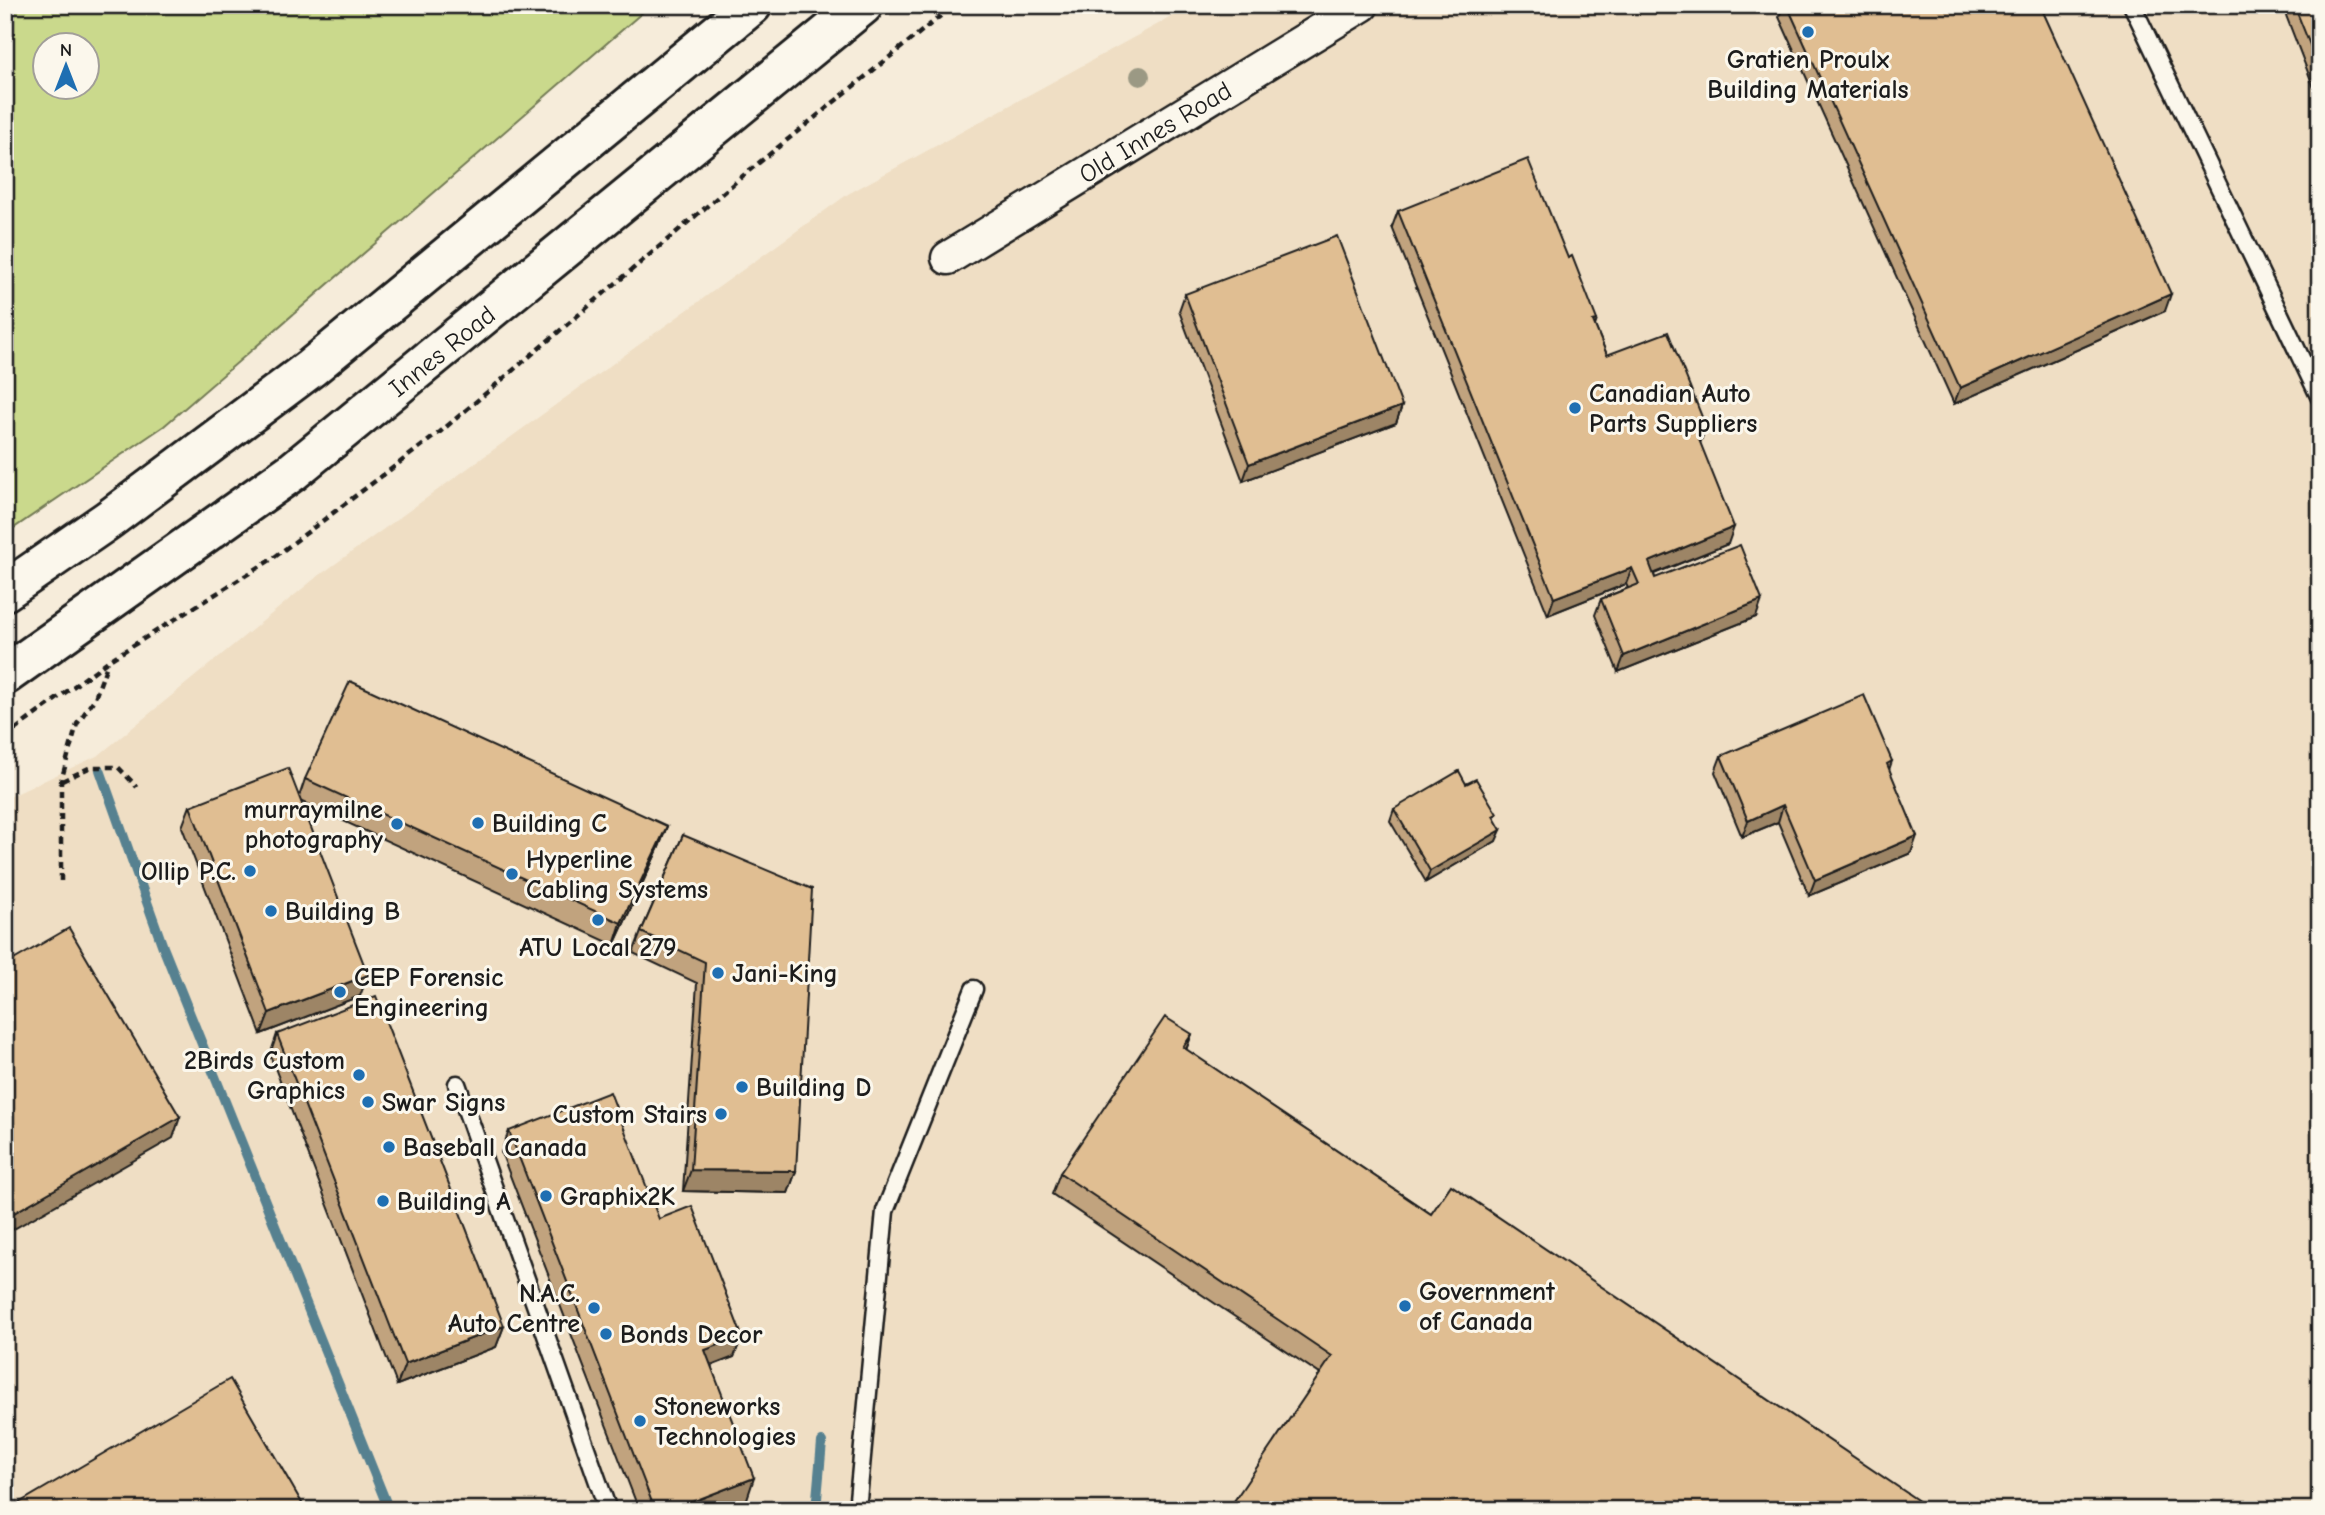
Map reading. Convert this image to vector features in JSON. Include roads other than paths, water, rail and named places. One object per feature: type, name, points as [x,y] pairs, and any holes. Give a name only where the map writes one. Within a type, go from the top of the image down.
[{"type":"main road","points":[[5,591],[108,520],[311,368],[752,5]]},
{"type":"main road","name":"Innes Road","points":[[5,675],[292,472],[863,5]]},
{"type":"street","name":"Old Innes Road","points":[[948,258],[1362,5]]},
{"type":"lane","points":[[2132,5],[2320,398]]},
{"type":"lane","points":[[857,1510],[885,1211],[974,989]]},
{"type":"lane","points":[[457,1084],[608,1510]]},
{"type":"waterway","points":[[100,770],[163,947],[389,1510]]},
{"type":"waterway","points":[[816,1510],[822,1442]]},
{"type":"place","name":"Gratien Proulx Building Materials","points":[[1808,32]]},
{"type":"place","name":"Canadian Auto Parts Suppliers","points":[[1575,408]]},
{"type":"place","name":"Building C","points":[[478,823]]},
{"type":"place","name":"murraymilne photography","points":[[397,824]]},
{"type":"place","name":"Ollip P.C.","points":[[250,871]]},
{"type":"place","name":"Hyperline Cabling Systems","points":[[512,874]]},
{"type":"place","name":"Building B","points":[[271,911]]},
{"type":"place","name":"ATU Local 279","points":[[598,920]]},
{"type":"place","name":"Jani-King","points":[[718,973]]},
{"type":"place","name":"CEP Forensic Engineering","points":[[340,992]]},
{"type":"place","name":"2Birds Custom Graphics","points":[[359,1075]]},
{"type":"place","name":"Building D","points":[[742,1087]]},
{"type":"place","name":"Swar Signs","points":[[368,1102]]},
{"type":"place","name":"Custom Stairs","points":[[721,1114]]},
{"type":"place","name":"Baseball Canada","points":[[389,1147]]},
{"type":"place","name":"Graphix2K","points":[[546,1196]]},
{"type":"place","name":"Building A","points":[[383,1201]]},
{"type":"place","name":"Government of Canada","points":[[1405,1306]]},
{"type":"place","name":"N.A.C. Auto Centre","points":[[594,1308]]},
{"type":"place","name":"Bonds Decor","points":[[606,1334]]},
{"type":"place","name":"Stoneworks Technologies","points":[[640,1421]]}]
